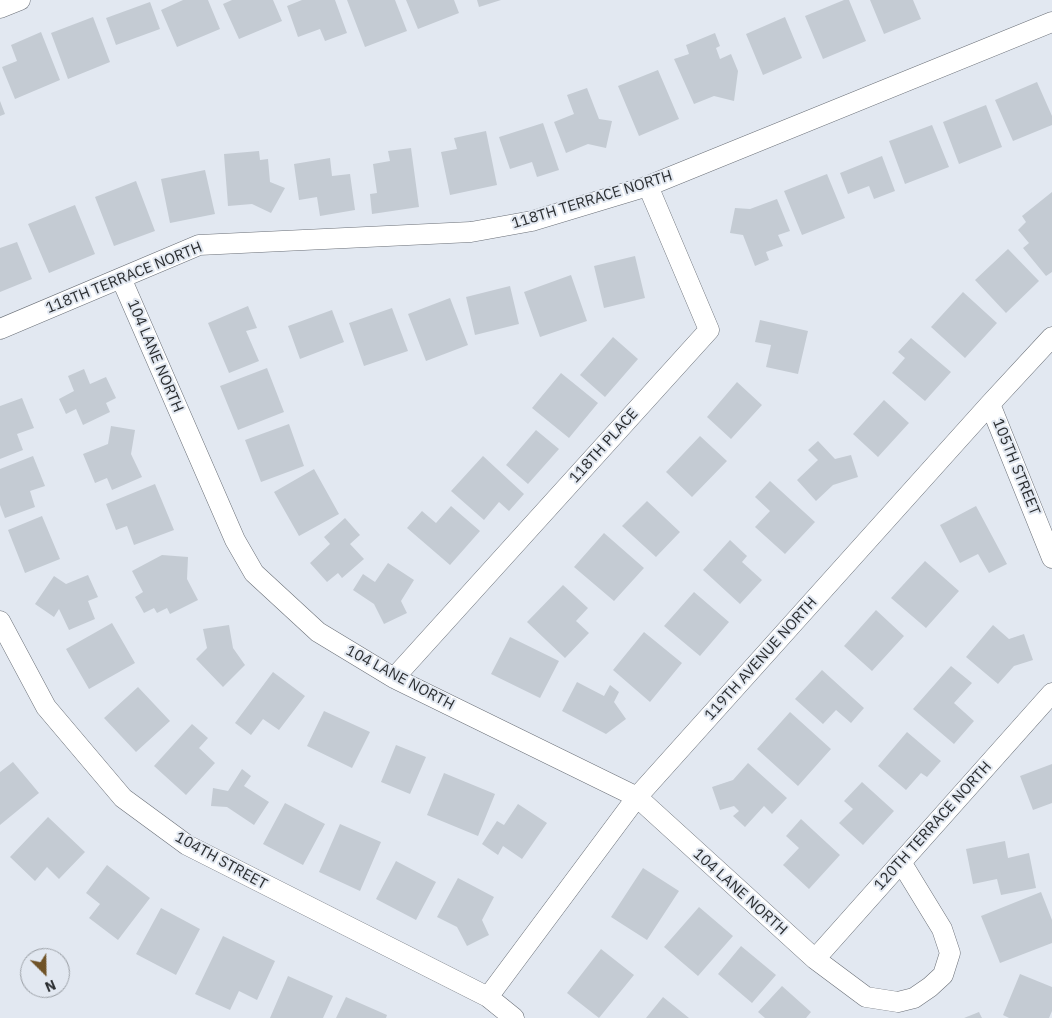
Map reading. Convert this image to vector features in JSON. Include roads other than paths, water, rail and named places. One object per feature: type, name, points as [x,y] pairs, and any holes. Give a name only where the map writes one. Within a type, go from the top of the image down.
[{"type":"street","name":"118TH TERRACE NORTH","points":[[0,329],[199,245],[471,232],[532,221],[648,186],[1052,22]]},
{"type":"street","name":"118TH PLACE","points":[[394,678],[709,330],[648,186]]},
{"type":"street","name":"104 LANE NORTH","points":[[121,278],[235,540],[254,573],[318,632],[394,678],[637,797],[815,960],[866,997],[890,1002],[914,998],[930,987],[943,974],[950,953],[942,928],[902,862]]},
{"type":"street","name":"119TH AVENUE NORTH","points":[[488,997],[637,797],[1052,337]]},
{"type":"street","name":"105TH STREET","points":[[990,404],[1052,558]]},
{"type":"street","name":"104TH STREET","points":[[0,621],[46,707],[123,798],[187,845],[488,997],[514,1018]]},
{"type":"street","name":"120TH TERRACE NORTH","points":[[815,960],[1052,693]]}]
